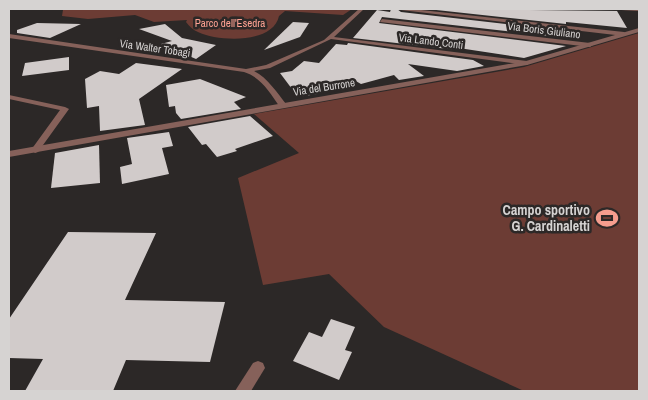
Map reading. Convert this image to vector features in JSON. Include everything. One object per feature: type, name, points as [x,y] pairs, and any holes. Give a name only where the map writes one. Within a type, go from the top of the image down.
[{"type":"street","points":[[332,38],[362,9]]},
{"type":"street","points":[[402,9],[624,34]]},
{"type":"street","points":[[621,9],[639,10]]},
{"type":"street","name":"Via Boris Giuliano","points":[[382,20],[590,45]]},
{"type":"street","name":"Via Boris Giuliano","points":[[496,34],[501,20]]},
{"type":"street","name":"Via del Burrone","points":[[9,154],[527,63],[639,30]]},
{"type":"street","name":"Via Walter Tobagi","points":[[9,36],[220,68],[249,70],[268,67],[332,38]]},
{"type":"street","name":"Via Lando Conti","points":[[332,38],[527,63]]},
{"type":"street","points":[[249,70],[259,75],[283,105]]},
{"type":"street","points":[[9,97],[65,109],[36,150]]},
{"type":"street","points":[[243,391],[258,368]]},
{"type":"green space","name":"Parco dell'Esedra","points":[[65,9],[352,9],[343,15],[285,11],[279,16],[275,25],[267,32],[256,36],[231,39],[219,38],[198,32],[188,25],[187,20],[154,22],[135,15],[88,19],[62,16]]},
{"type":"green space","points":[[639,33],[639,391],[524,391],[384,327],[329,274],[263,285],[238,178],[299,153],[254,114],[524,67]]},
{"type":"building","points":[[391,9],[397,9],[401,12],[567,31],[567,38],[382,17],[379,23],[566,46],[524,58],[452,47],[457,50],[353,38],[377,10],[390,12]]},
{"type":"building","points":[[427,9],[617,11],[627,28],[566,22],[566,24]]},
{"type":"building","points":[[293,22],[309,23],[300,37],[264,50]]},
{"type":"building","points":[[37,23],[81,24],[50,38],[17,33],[17,30]]},
{"type":"building","points":[[165,24],[182,38],[216,45],[196,59],[161,44],[172,41],[139,29]]},
{"type":"building","points":[[348,43],[473,60],[484,66],[457,71],[408,64],[424,76],[399,80],[394,75],[361,84],[354,80],[312,88],[317,94],[298,97],[280,73],[292,71],[304,61],[319,63],[336,44],[347,45]]},
{"type":"building","points":[[69,57],[69,70],[22,76],[25,63]]},
{"type":"building","points":[[136,63],[182,69],[139,99],[145,125],[100,131],[99,106],[87,108],[85,79],[100,71],[119,74]]},
{"type":"building","points":[[200,79],[246,97],[234,102],[241,109],[181,119],[176,113],[175,106],[169,107],[166,85]]},
{"type":"building","points":[[250,116],[273,136],[217,157],[206,144],[202,145],[188,127]]},
{"type":"building","points":[[169,132],[173,146],[162,148],[169,174],[122,184],[120,167],[132,164],[127,138]]},
{"type":"building","points":[[99,145],[100,183],[51,188],[55,153]]},
{"type":"building","points":[[68,232],[156,233],[125,300],[225,302],[210,362],[126,360],[113,391],[25,391],[43,359],[9,358],[9,319]]},
{"type":"building","points":[[331,319],[355,327],[345,350],[352,352],[339,380],[293,361],[309,332],[322,337]]},
{"type":"place","name":"Campo sportivo G. Cardinaletti","points":[[607,218]]}]
